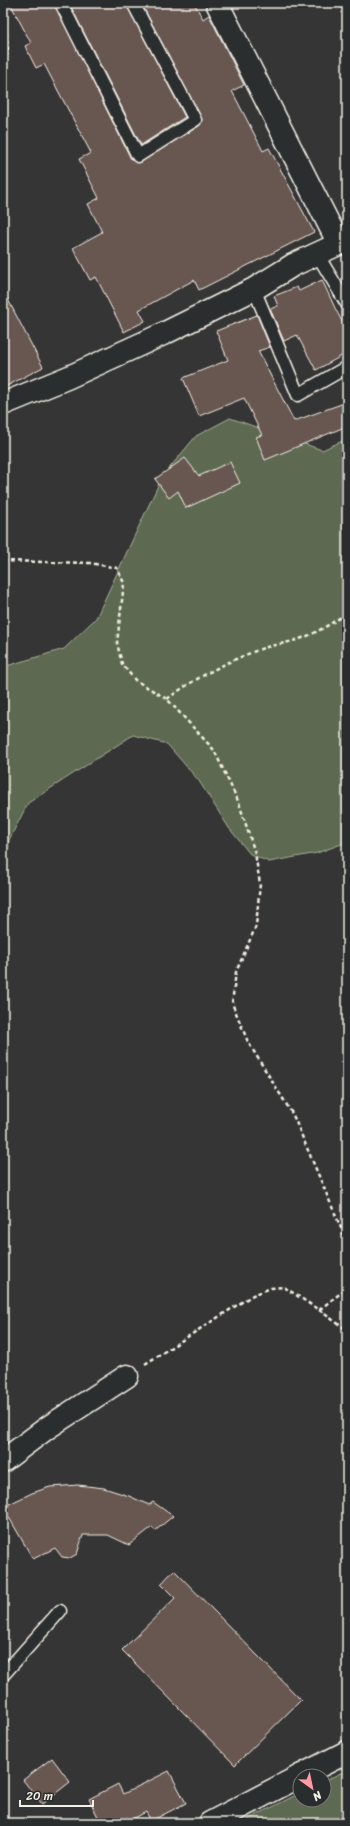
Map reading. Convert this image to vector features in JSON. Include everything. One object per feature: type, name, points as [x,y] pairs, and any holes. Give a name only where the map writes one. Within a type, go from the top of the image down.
[{"type":"street","points":[[3,404],[69,377],[254,289],[294,265],[343,242],[217,3]]},
{"type":"street","points":[[3,1461],[47,1428],[127,1376]]},
{"type":"street","points":[[316,1768],[347,1752]]},
{"type":"street","points":[[210,1823],[292,1780]]},
{"type":"lane","points":[[61,3],[138,156],[194,120],[133,3]]},
{"type":"lane","points":[[317,254],[347,304]]},
{"type":"lane","points":[[254,289],[298,395],[347,367]]},
{"type":"lane","points":[[3,1675],[60,1611]]},
{"type":"path","points":[[3,27],[6,30],[8,53],[3,59]]},
{"type":"path","points":[[3,561],[90,563],[117,568],[124,582],[117,643],[122,664],[135,680],[166,699],[214,750],[244,817],[255,853],[260,884],[256,926],[236,972],[232,1003],[248,1042],[293,1116],[347,1242]]},
{"type":"path","points":[[166,699],[182,688],[258,649],[298,640],[330,624],[347,613]]},
{"type":"path","points":[[127,1376],[253,1295],[271,1288],[284,1287],[347,1330]]},
{"type":"path","points":[[319,1310],[347,1288]]},
{"type":"green space","points":[[230,418],[322,450],[347,439],[347,842],[317,853],[269,862],[250,854],[229,828],[199,781],[167,744],[133,735],[28,803],[9,840],[3,897],[3,667],[64,649],[96,618],[162,477],[196,436]]},
{"type":"green space","points":[[347,1770],[347,1823],[241,1823],[292,1797],[292,1808],[332,1808],[332,1777]]},
{"type":"building","points":[[10,3],[54,3],[131,159],[138,163],[199,126],[202,120],[141,3],[194,3],[203,19],[209,15],[244,85],[232,91],[263,151],[269,148],[314,232],[199,290],[194,280],[139,310],[145,321],[124,332],[96,277],[90,280],[73,248],[102,232],[88,204],[99,198],[79,159],[91,153],[44,64],[36,68],[25,46],[31,43]]},
{"type":"building","points":[[69,3],[126,3],[185,117],[141,145]]},
{"type":"building","points":[[322,280],[347,331],[347,353],[316,370],[297,335],[284,341],[270,309],[278,306],[274,296],[297,287],[299,291]]},
{"type":"building","points":[[3,290],[43,367],[3,388]]},
{"type":"building","points":[[257,315],[270,347],[258,351],[294,421],[347,402],[347,426],[265,460],[256,437],[262,435],[244,398],[199,416],[183,378],[228,360],[216,331]]},
{"type":"building","points":[[185,458],[199,476],[230,462],[240,483],[186,508],[178,491],[169,498],[155,479]]},
{"type":"building","points":[[78,1485],[104,1488],[129,1496],[149,1505],[153,1502],[173,1516],[155,1531],[152,1527],[129,1545],[108,1535],[83,1535],[77,1554],[70,1558],[62,1557],[55,1548],[33,1559],[3,1507],[32,1493],[50,1487]]},
{"type":"building","points":[[174,1570],[301,1700],[235,1765],[122,1650],[175,1598],[161,1584]]},
{"type":"building","points":[[52,1758],[70,1782],[42,1804],[23,1780]]},
{"type":"building","points":[[169,1771],[186,1803],[151,1821],[146,1812],[125,1823],[101,1823],[89,1799],[118,1784],[123,1794]]}]
